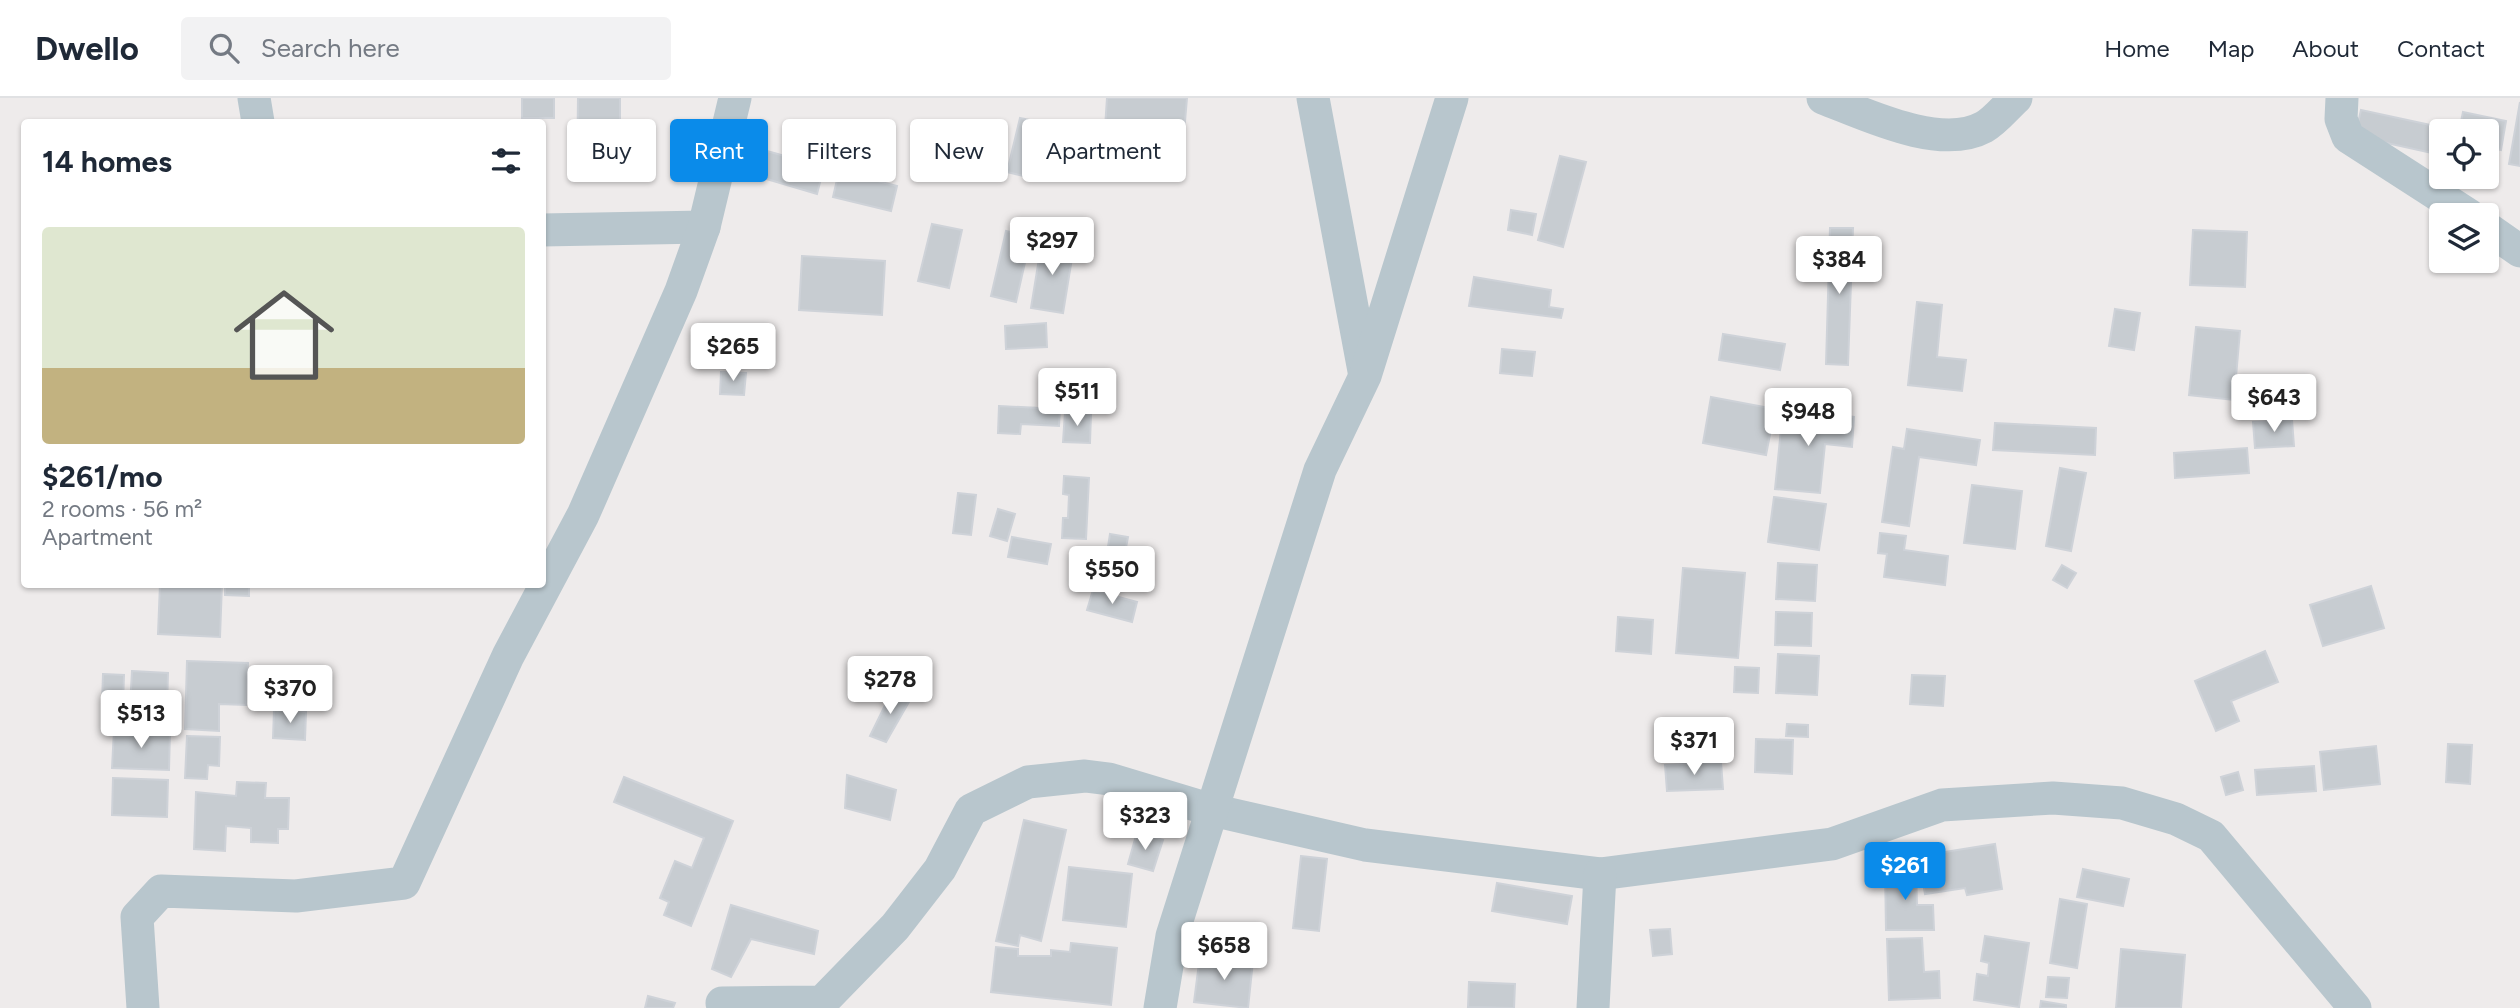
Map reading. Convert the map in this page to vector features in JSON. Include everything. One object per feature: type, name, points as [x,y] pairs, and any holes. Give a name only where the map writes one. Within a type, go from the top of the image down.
[{"type":"street","points":[[254,98],[258,119]]},
{"type":"street","points":[[546,585],[583,515],[681,290],[704,227],[735,98]]},
{"type":"street","points":[[1313,98],[1365,376]]},
{"type":"street","points":[[1160,1008],[1172,936],[1320,470],[1365,376],[1452,98]]},
{"type":"street","points":[[1823,98],[1899,127],[1954,135],[1984,127],[2016,98]]},
{"type":"street","points":[[2342,98],[2341,119],[2348,137],[2450,203]]},
{"type":"street","points":[[546,230],[704,227]]},
{"type":"street","points":[[2499,236],[2520,251]]},
{"type":"street","points":[[143,1008],[137,917],[161,891],[296,896],[404,883],[508,656],[544,588]]},
{"type":"street","points":[[722,1003],[822,1002],[895,927],[940,869],[971,810],[1028,782],[1063,777],[1109,779],[1212,810],[1365,845],[1600,874],[1832,844],[1942,805],[2053,798],[2122,803],[2176,819],[2211,836],[2355,1008]]},
{"type":"street","points":[[1594,1008],[1600,874]]},
{"type":"building","points":[[522,98],[554,98],[554,118],[522,118]]},
{"type":"building","points":[[578,98],[620,98],[620,119],[578,119]]},
{"type":"building","points":[[1107,98],[1187,98],[1185,119],[1106,119]]},
{"type":"building","points":[[2520,102],[2520,166],[2509,164]]},
{"type":"building","points":[[2361,110],[2429,125],[2429,152],[2355,136]]},
{"type":"building","points":[[2463,112],[2496,119],[2462,119]]},
{"type":"building","points":[[1020,118],[1025,119],[1022,119],[1022,176],[1008,172]]},
{"type":"building","points":[[2499,120],[2506,121],[2499,150]]},
{"type":"building","points":[[768,151],[782,155],[782,182],[820,182],[817,194],[768,179]]},
{"type":"building","points":[[1560,156],[1586,162],[1563,247],[1538,240]]},
{"type":"building","points":[[836,182],[882,182],[897,186],[891,211],[833,197]]},
{"type":"building","points":[[1511,210],[1536,214],[1532,235],[1508,230]]},
{"type":"building","points":[[932,224],[962,230],[949,288],[918,281]]},
{"type":"building","points":[[1830,228],[1853,228],[1848,365],[1826,364]]},
{"type":"building","points":[[2193,230],[2247,232],[2245,287],[2190,285]]},
{"type":"building","points":[[1006,231],[1031,236],[1016,302],[991,296]]},
{"type":"building","points":[[1042,240],[1074,246],[1063,313],[1031,308]]},
{"type":"building","points":[[802,256],[885,261],[882,315],[799,310]]},
{"type":"building","points":[[1474,277],[1551,290],[1549,307],[1563,309],[1561,318],[1469,306]]},
{"type":"building","points":[[1917,302],[1942,305],[1937,357],[1966,360],[1962,391],[1908,385]]},
{"type":"building","points":[[2115,309],[2140,313],[2134,350],[2109,346]]},
{"type":"building","points":[[1046,323],[1047,347],[1006,349],[1005,326]]},
{"type":"building","points":[[2196,327],[2240,331],[2234,400],[2189,395]]},
{"type":"building","points":[[1723,334],[1785,344],[1780,370],[1719,360]]},
{"type":"building","points":[[1502,349],[1535,352],[1532,376],[1500,373]]},
{"type":"building","points":[[721,372],[746,373],[744,395],[720,394]]},
{"type":"building","points":[[1711,397],[1775,409],[1766,455],[1703,443]]},
{"type":"building","points":[[999,406],[1060,409],[1059,426],[1021,424],[1020,434],[998,433]]},
{"type":"building","points":[[1783,409],[1854,417],[1852,447],[1825,444],[1820,493],[1775,489]]},
{"type":"building","points":[[1065,412],[1091,414],[1090,443],[1063,442]]},
{"type":"building","points":[[2292,420],[2294,446],[2255,448],[2253,422]]},
{"type":"building","points":[[1995,423],[2096,428],[2095,455],[1993,450]]},
{"type":"building","points":[[1907,429],[1980,440],[1976,465],[1919,457],[1909,526],[1882,522],[1893,447],[1904,449]]},
{"type":"building","points":[[2247,448],[2249,473],[2175,478],[2174,453]]},
{"type":"building","points":[[2060,468],[2086,473],[2071,551],[2046,546]]},
{"type":"building","points":[[1064,476],[1089,478],[1086,539],[1062,538],[1063,518],[1068,518],[1069,495],[1063,494]]},
{"type":"building","points":[[1972,485],[2022,491],[2015,549],[1964,543]]},
{"type":"building","points":[[958,493],[976,495],[971,535],[953,533]]},
{"type":"building","points":[[1774,497],[1826,504],[1819,550],[1768,542]]},
{"type":"building","points":[[998,509],[1015,514],[1007,541],[990,536]]},
{"type":"building","points":[[1880,533],[1906,536],[1904,550],[1948,556],[1945,585],[1884,577],[1887,554],[1878,553]]},
{"type":"building","points":[[1110,534],[1128,537],[1122,569],[1105,566]]},
{"type":"building","points":[[1012,537],[1051,544],[1047,564],[1008,557]]},
{"type":"building","points":[[1778,563],[1817,565],[1815,601],[1776,599]]},
{"type":"building","points":[[2062,565],[2076,573],[2067,588],[2053,580]]},
{"type":"building","points":[[1683,568],[1745,573],[1738,658],[1676,653]]},
{"type":"building","points":[[2371,586],[2384,628],[2323,646],[2310,605]]},
{"type":"building","points":[[160,588],[222,588],[220,637],[158,634]]},
{"type":"building","points":[[225,588],[249,588],[249,596],[225,595]]},
{"type":"building","points":[[1093,590],[1137,602],[1132,622],[1087,610]]},
{"type":"building","points":[[1776,612],[1812,613],[1811,646],[1775,645]]},
{"type":"building","points":[[1618,617],[1653,620],[1651,654],[1616,651]]},
{"type":"building","points":[[2265,651],[2278,682],[2231,701],[2239,721],[2216,731],[2195,681]]},
{"type":"building","points":[[1778,654],[1819,656],[1817,695],[1776,693]]},
{"type":"building","points":[[187,661],[248,663],[246,705],[219,704],[219,731],[185,729]]},
{"type":"building","points":[[1735,667],[1759,668],[1758,693],[1734,692]]},
{"type":"building","points":[[132,671],[168,673],[167,708],[130,707]]},
{"type":"building","points":[[103,674],[124,675],[123,704],[102,703]]},
{"type":"building","points":[[1912,675],[1945,676],[1943,706],[1910,704]]},
{"type":"building","points":[[893,689],[910,700],[886,742],[870,736]]},
{"type":"building","points":[[274,710],[306,712],[305,740],[273,738]]},
{"type":"building","points":[[1787,724],[1808,725],[1808,737],[1786,736]]},
{"type":"building","points":[[114,730],[170,732],[169,770],[112,768]]},
{"type":"building","points":[[187,736],[220,737],[219,766],[208,765],[207,779],[185,778]]},
{"type":"building","points":[[1756,739],[1793,740],[1792,774],[1755,772]]},
{"type":"building","points":[[2448,744],[2472,745],[2470,784],[2446,782]]},
{"type":"building","points":[[2376,746],[2380,784],[2324,790],[2320,752]]},
{"type":"building","points":[[1721,762],[1723,789],[1667,791],[1665,765]]},
{"type":"building","points":[[2314,766],[2316,791],[2257,795],[2255,770]]},
{"type":"building","points":[[2238,772],[2243,790],[2226,795],[2221,777]]},
{"type":"building","points":[[847,775],[896,790],[890,820],[845,808]]},
{"type":"building","points":[[624,777],[733,821],[691,926],[664,915],[669,902],[660,898],[675,861],[692,868],[704,838],[614,802]]},
{"type":"building","points":[[113,778],[168,780],[167,817],[112,815]]},
{"type":"building","points":[[237,782],[266,783],[265,798],[289,798],[288,829],[278,829],[278,843],[251,842],[251,828],[226,826],[225,851],[194,849],[196,792],[236,796]]},
{"type":"building","points":[[1024,820],[1066,830],[1041,941],[1020,935],[1018,946],[996,941]]},
{"type":"building","points":[[1137,832],[1163,840],[1153,871],[1128,864]]},
{"type":"building","points":[[1995,844],[2002,889],[1967,895],[1965,888],[1925,894],[1920,866],[1933,863],[1932,854]]},
{"type":"building","points":[[1301,856],[1327,859],[1319,931],[1293,928]]},
{"type":"building","points":[[1069,867],[1132,874],[1126,927],[1063,920]]},
{"type":"building","points":[[1885,868],[1916,868],[1917,905],[1933,905],[1934,930],[1886,930]]},
{"type":"building","points":[[2083,869],[2129,879],[2123,906],[2077,897]]},
{"type":"building","points":[[1497,883],[1572,896],[1567,924],[1492,911]]},
{"type":"building","points":[[2060,899],[2087,904],[2077,968],[2050,963]]},
{"type":"building","points":[[731,905],[818,931],[814,954],[751,939],[731,977],[712,969]]},
{"type":"building","points":[[1670,929],[1672,954],[1653,956],[1650,930]]},
{"type":"building","points":[[1985,936],[2029,943],[2019,1007],[1974,1000],[1977,974],[1988,976],[1989,963],[1981,961]]},
{"type":"building","points":[[1922,938],[1924,972],[1939,971],[1940,998],[1889,1000],[1887,939]]},
{"type":"building","points":[[1071,943],[1117,948],[1111,1005],[991,992],[996,947],[1018,949],[1018,956],[1051,956],[1051,950],[1070,952]]},
{"type":"building","points":[[2121,949],[2185,955],[2181,1008],[2116,1008]]},
{"type":"building","points":[[1200,955],[1253,961],[1248,1008],[1194,1002]]},
{"type":"building","points":[[2048,977],[2069,978],[2067,998],[2046,997]]},
{"type":"building","points":[[1469,982],[1515,984],[1514,1008],[1468,1007]]},
{"type":"building","points":[[648,996],[675,1003],[673,1008],[645,1008]]},
{"type":"building","points":[[2041,1001],[2066,1005],[2066,1008],[2040,1008]]}]
